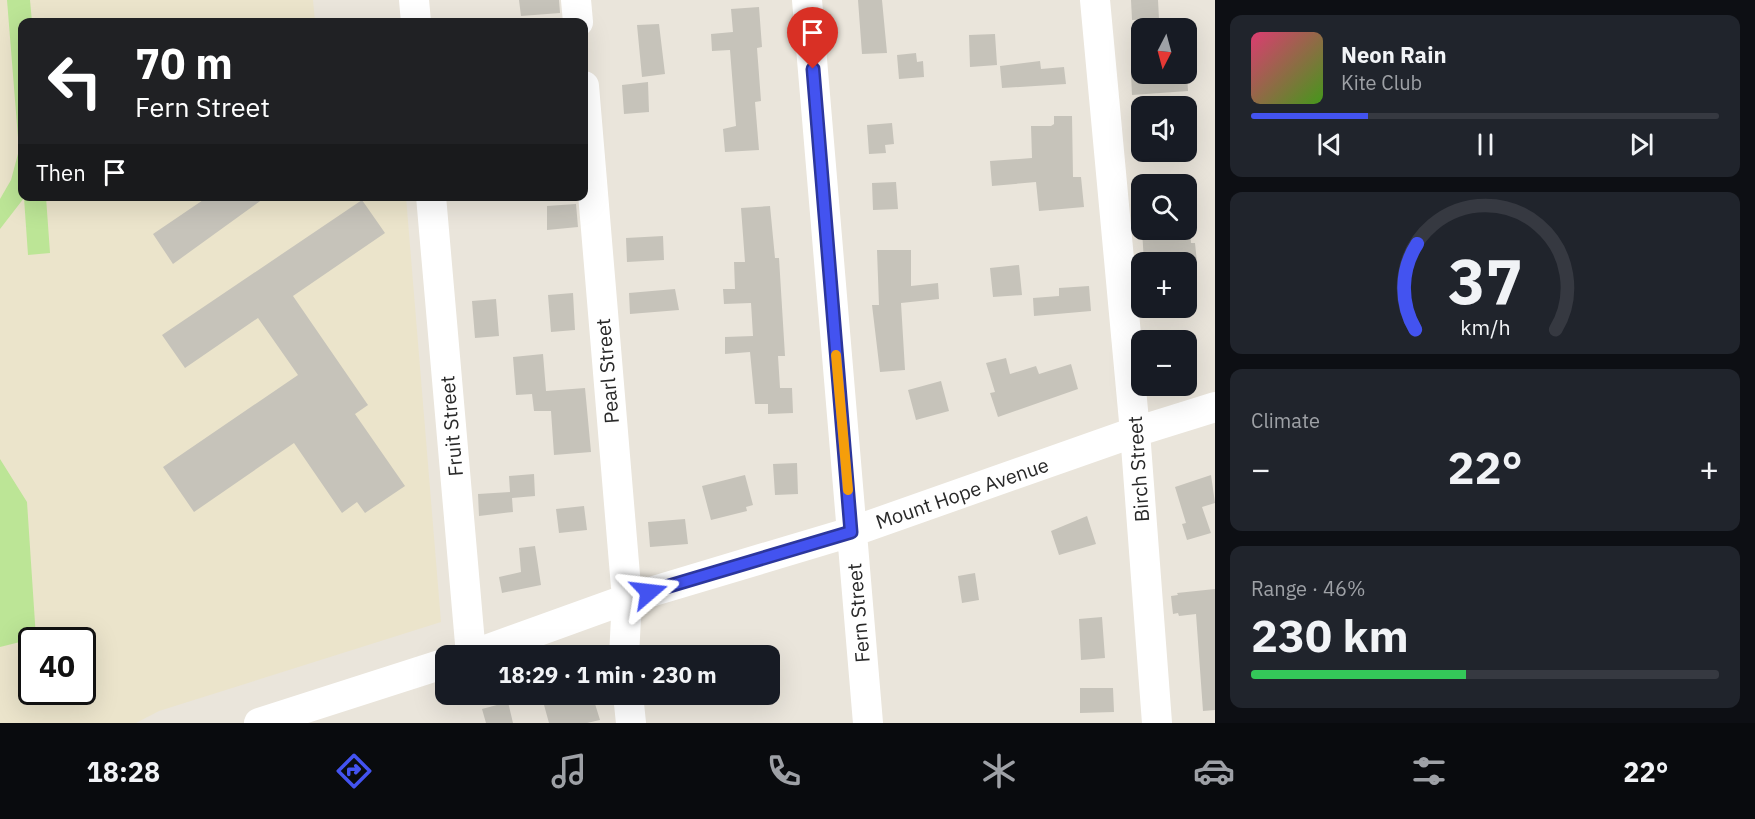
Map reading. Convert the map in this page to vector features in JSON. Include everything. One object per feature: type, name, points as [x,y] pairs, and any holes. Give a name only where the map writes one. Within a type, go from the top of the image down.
[{"type":"street","points":[[414,0],[416,18]]},
{"type":"street","points":[[576,0],[578,18]]},
{"type":"street","name":"Fern Street","points":[[807,0],[868,723]]},
{"type":"street","name":"Birch Street","points":[[1095,0],[1135,432],[1157,723]]},
{"type":"street","name":"Pearl Street","points":[[588,134],[627,599],[625,645]]},
{"type":"street","name":"Fruit Street","points":[[431,201],[469,645]]},
{"type":"street","name":"Mount Hope Avenue","points":[[498,645],[627,599],[851,532],[1135,432],[1215,407]]},
{"type":"street","points":[[259,723],[435,667]]},
{"type":"street","points":[[629,705],[631,723]]},
{"type":"shaded area","points":[[0,0],[313,0],[315,18],[18,18],[18,201],[406,201],[441,622],[159,711],[136,723],[0,723]]},
{"type":"green space","points":[[7,0],[30,0],[32,18],[18,18],[18,138]]},
{"type":"green space","points":[[18,154],[18,201],[22,201],[0,229],[0,199],[11,180]]},
{"type":"green space","points":[[24,201],[46,201],[50,253],[28,255]]},
{"type":"green space","points":[[0,459],[27,502],[35,627],[18,627],[18,642],[0,647]]},
{"type":"building","points":[[519,0],[559,0],[560,13],[521,16]]},
{"type":"building","points":[[858,0],[882,0],[887,53],[862,54]]},
{"type":"building","points":[[1131,0],[1158,0],[1159,18],[1132,18]]},
{"type":"building","points":[[759,7],[762,47],[757,48],[761,101],[755,102],[759,150],[725,152],[723,129],[736,126],[730,50],[712,51],[711,34],[733,32],[731,9]]},
{"type":"building","points":[[659,24],[665,74],[642,77],[637,25]]},
{"type":"building","points":[[995,34],[997,65],[970,67],[969,35]]},
{"type":"building","points":[[916,53],[917,62],[923,61],[924,77],[899,79],[897,55]]},
{"type":"building","points":[[1040,61],[1041,69],[1064,67],[1066,84],[1002,88],[1000,66]]},
{"type":"building","points":[[648,82],[649,112],[624,114],[622,85]]},
{"type":"building","points":[[1131,84],[1188,84],[1188,91],[1132,95]]},
{"type":"building","points":[[1054,116],[1072,116],[1073,177],[1081,177],[1084,207],[1039,211],[1036,182],[992,186],[990,161],[1032,158],[1031,126],[1051,126],[1054,124]]},
{"type":"building","points":[[892,123],[894,144],[885,145],[886,153],[869,154],[867,125]]},
{"type":"building","points":[[896,182],[898,209],[873,210],[872,183]]},
{"type":"building","points":[[202,201],[260,201],[173,264],[153,234]]},
{"type":"building","points":[[363,201],[385,233],[293,296],[368,405],[355,414],[405,486],[365,513],[357,502],[342,513],[294,443],[194,512],[163,467],[298,375],[258,318],[185,368],[162,335]]},
{"type":"building","points":[[576,204],[578,227],[547,230],[547,206]]},
{"type":"building","points":[[770,206],[775,258],[779,258],[785,356],[778,356],[780,388],[792,388],[793,413],[768,414],[768,404],[755,404],[750,352],[725,354],[725,337],[753,336],[751,303],[724,304],[723,289],[735,289],[734,262],[745,262],[741,208]]},
{"type":"building","points":[[663,236],[664,260],[627,262],[626,238]]},
{"type":"building","points":[[1143,240],[1191,240],[1191,243],[1195,243],[1196,252],[1143,252]]},
{"type":"building","points":[[877,250],[911,250],[911,286],[938,283],[939,299],[901,303],[905,370],[880,372],[872,305],[879,305]]},
{"type":"building","points":[[1019,265],[1022,295],[993,297],[990,268]]},
{"type":"building","points":[[1089,286],[1091,311],[1034,316],[1033,298],[1059,296],[1059,288]]},
{"type":"building","points":[[675,289],[679,310],[630,314],[629,293]]},
{"type":"building","points":[[573,293],[575,330],[551,332],[548,295]]},
{"type":"building","points":[[496,299],[499,336],[475,338],[472,301]]},
{"type":"building","points":[[543,354],[546,391],[585,388],[591,452],[554,455],[551,411],[534,411],[532,394],[516,395],[513,357]]},
{"type":"building","points":[[1006,358],[1010,374],[1036,366],[1039,374],[1071,364],[1078,389],[998,417],[990,393],[995,392],[986,363]]},
{"type":"building","points":[[941,381],[949,411],[916,420],[908,390]]},
{"type":"building","points":[[797,463],[798,494],[775,495],[773,464]]},
{"type":"building","points":[[534,474],[535,496],[512,498],[513,512],[479,516],[478,494],[510,492],[509,476]]},
{"type":"building","points":[[745,475],[753,505],[746,507],[747,511],[711,520],[702,486]]},
{"type":"building","points":[[1211,475],[1215,503],[1202,507],[1211,533],[1187,540],[1182,524],[1186,523],[1175,487]]},
{"type":"building","points":[[584,506],[587,530],[559,533],[556,509]]},
{"type":"building","points":[[1087,516],[1096,544],[1059,555],[1051,531]]},
{"type":"building","points":[[685,519],[688,544],[650,547],[648,522]]},
{"type":"building","points":[[535,546],[541,585],[502,593],[499,577],[521,572],[519,548]]},
{"type":"building","points":[[975,573],[979,600],[962,603],[958,576]]},
{"type":"building","points":[[1215,589],[1215,710],[1203,711],[1196,614],[1179,616],[1178,613],[1173,614],[1171,596],[1178,595],[1177,593]]},
{"type":"building","points":[[1102,617],[1105,658],[1081,660],[1079,619]]},
{"type":"building","points":[[1080,688],[1113,688],[1114,712],[1080,713]]},
{"type":"building","points":[[509,705],[513,723],[486,723],[482,709]]},
{"type":"building","points":[[544,705],[595,705],[600,720],[587,723],[549,723]]},
{"type":"slow traffic","points":[[836,355],[848,490]]},
{"type":"route","points":[[649,592],[851,532],[813,69]]}]
